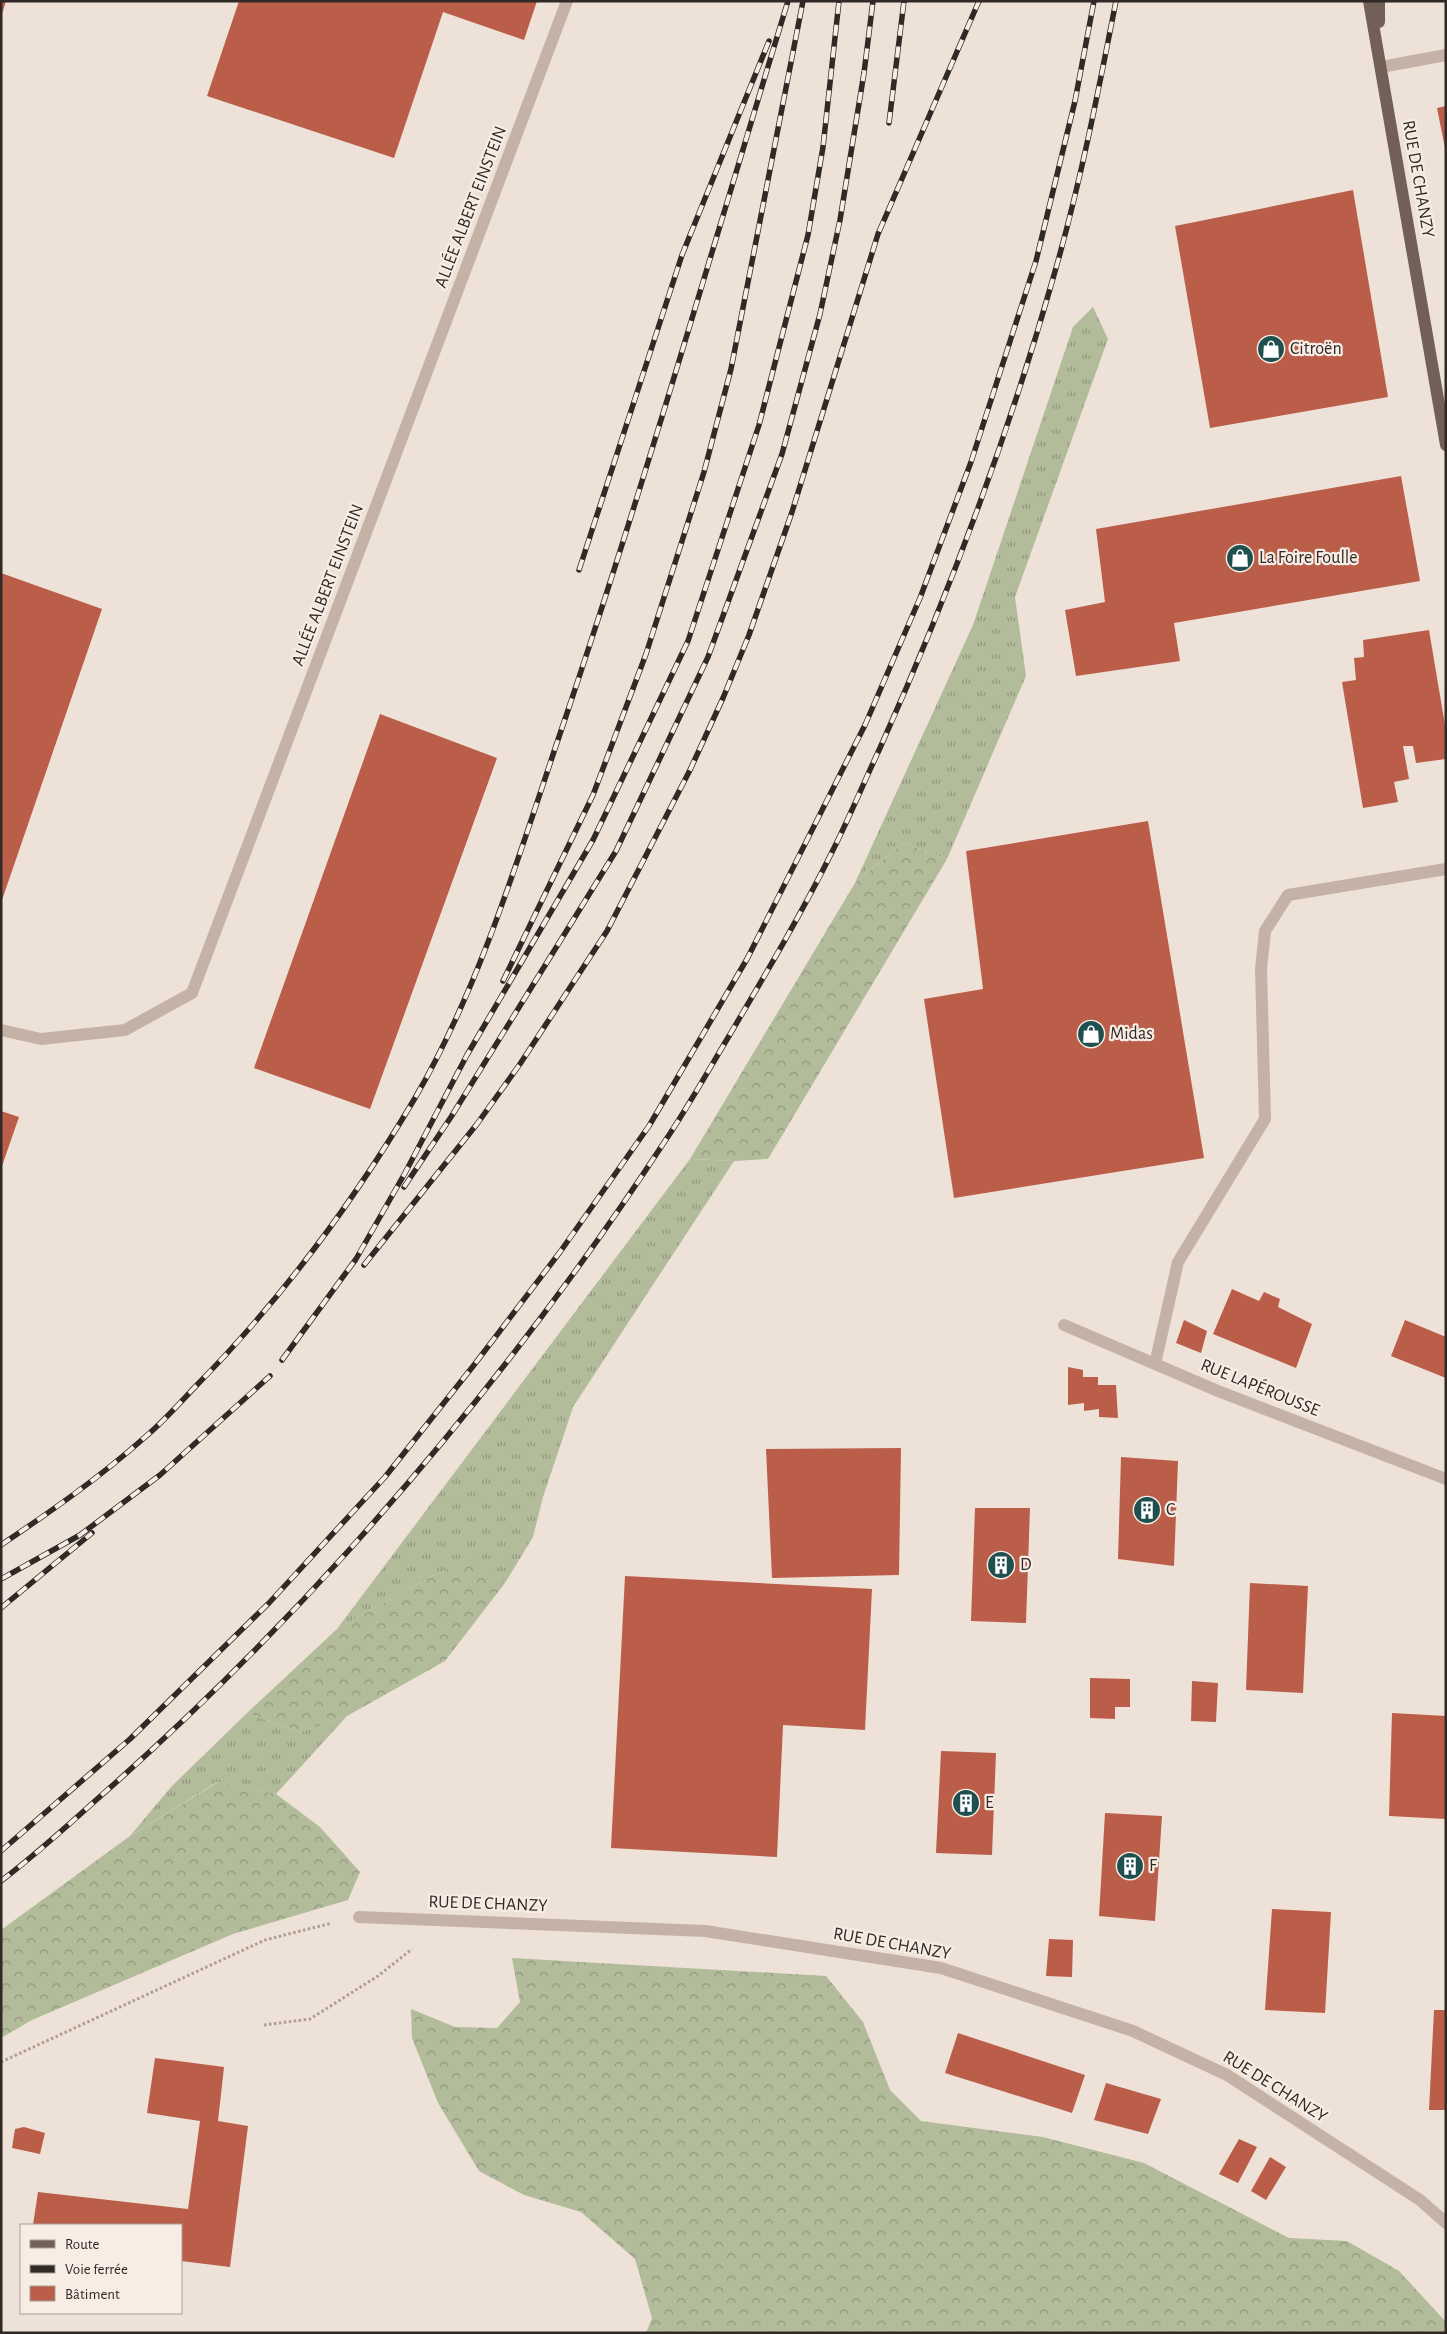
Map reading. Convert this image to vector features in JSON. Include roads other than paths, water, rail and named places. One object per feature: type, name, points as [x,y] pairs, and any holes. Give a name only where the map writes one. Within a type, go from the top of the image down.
[{"type":"main road","name":"RUE DE CHANZY","points":[[1369,1],[1446,445]]},
{"type":"main road","name":"RUE DE CHANZY","points":[[1379,1],[1381,67]]},
{"type":"street","name":"ALLÉE ALBERT EINSTEIN","points":[[1,1030],[42,1039],[125,1030],[192,993],[567,1]]},
{"type":"street","points":[[1381,67],[1446,54]]},
{"type":"street","points":[[1155,1364],[1178,1262],[1265,1119],[1261,968],[1265,931],[1288,895],[1446,870]]},
{"type":"street","name":"RUE LAPÉROUSSE","points":[[1064,1325],[1218,1392],[1446,1479]]},
{"type":"street","name":"RUE DE CHANZY","points":[[359,1917],[705,1931],[941,1968],[1133,2031],[1226,2075],[1420,2200],[1446,2223]]},
{"type":"railway","points":[[1,1545],[92,1481],[127,1453],[170,1414],[226,1355],[285,1286],[341,1213],[391,1137],[439,1054],[480,963],[498,916],[593,635],[650,455],[788,1]]},
{"type":"railway","points":[[503,981],[593,795],[646,654],[704,472],[731,369],[803,1]]},
{"type":"railway","points":[[282,1360],[356,1259],[405,1173],[467,1055],[593,840],[688,641],[759,425],[808,235],[823,147],[839,1]]},
{"type":"railway","points":[[404,1187],[451,1117],[616,851],[708,657],[782,454],[820,314],[840,220],[864,73],[873,1]]},
{"type":"railway","points":[[889,123],[904,1]]},
{"type":"railway","points":[[364,1265],[477,1124],[520,1064],[607,931],[690,770],[749,635],[792,512],[878,234],[979,1]]},
{"type":"railway","points":[[1,1851],[130,1739],[269,1603],[385,1477],[560,1252],[649,1126],[747,959],[865,725],[920,598],[971,462],[1036,261],[1075,101],[1094,1]]},
{"type":"railway","points":[[1,1881],[129,1771],[226,1679],[289,1615],[393,1501],[435,1452],[554,1300],[629,1195],[698,1089],[783,944],[833,850],[930,632],[976,514],[1017,396],[1054,275],[1080,173],[1116,1]]},
{"type":"railway","points":[[579,570],[682,255],[769,41]]},
{"type":"railway","points":[[1,1579],[80,1535],[160,1475],[270,1376]]},
{"type":"railway","points":[[1,1608],[92,1533]]},
{"type":"place","name":"Citroën","points":[[1271,349]]},
{"type":"place","name":"La Foire Foulle","points":[[1240,558]]},
{"type":"place","name":"Midas","points":[[1091,1034]]},
{"type":"place","name":"C","points":[[1147,1510]]},
{"type":"place","name":"D","points":[[1001,1565]]},
{"type":"place","name":"E","points":[[966,1803]]},
{"type":"place","name":"F","points":[[1130,1866]]}]
